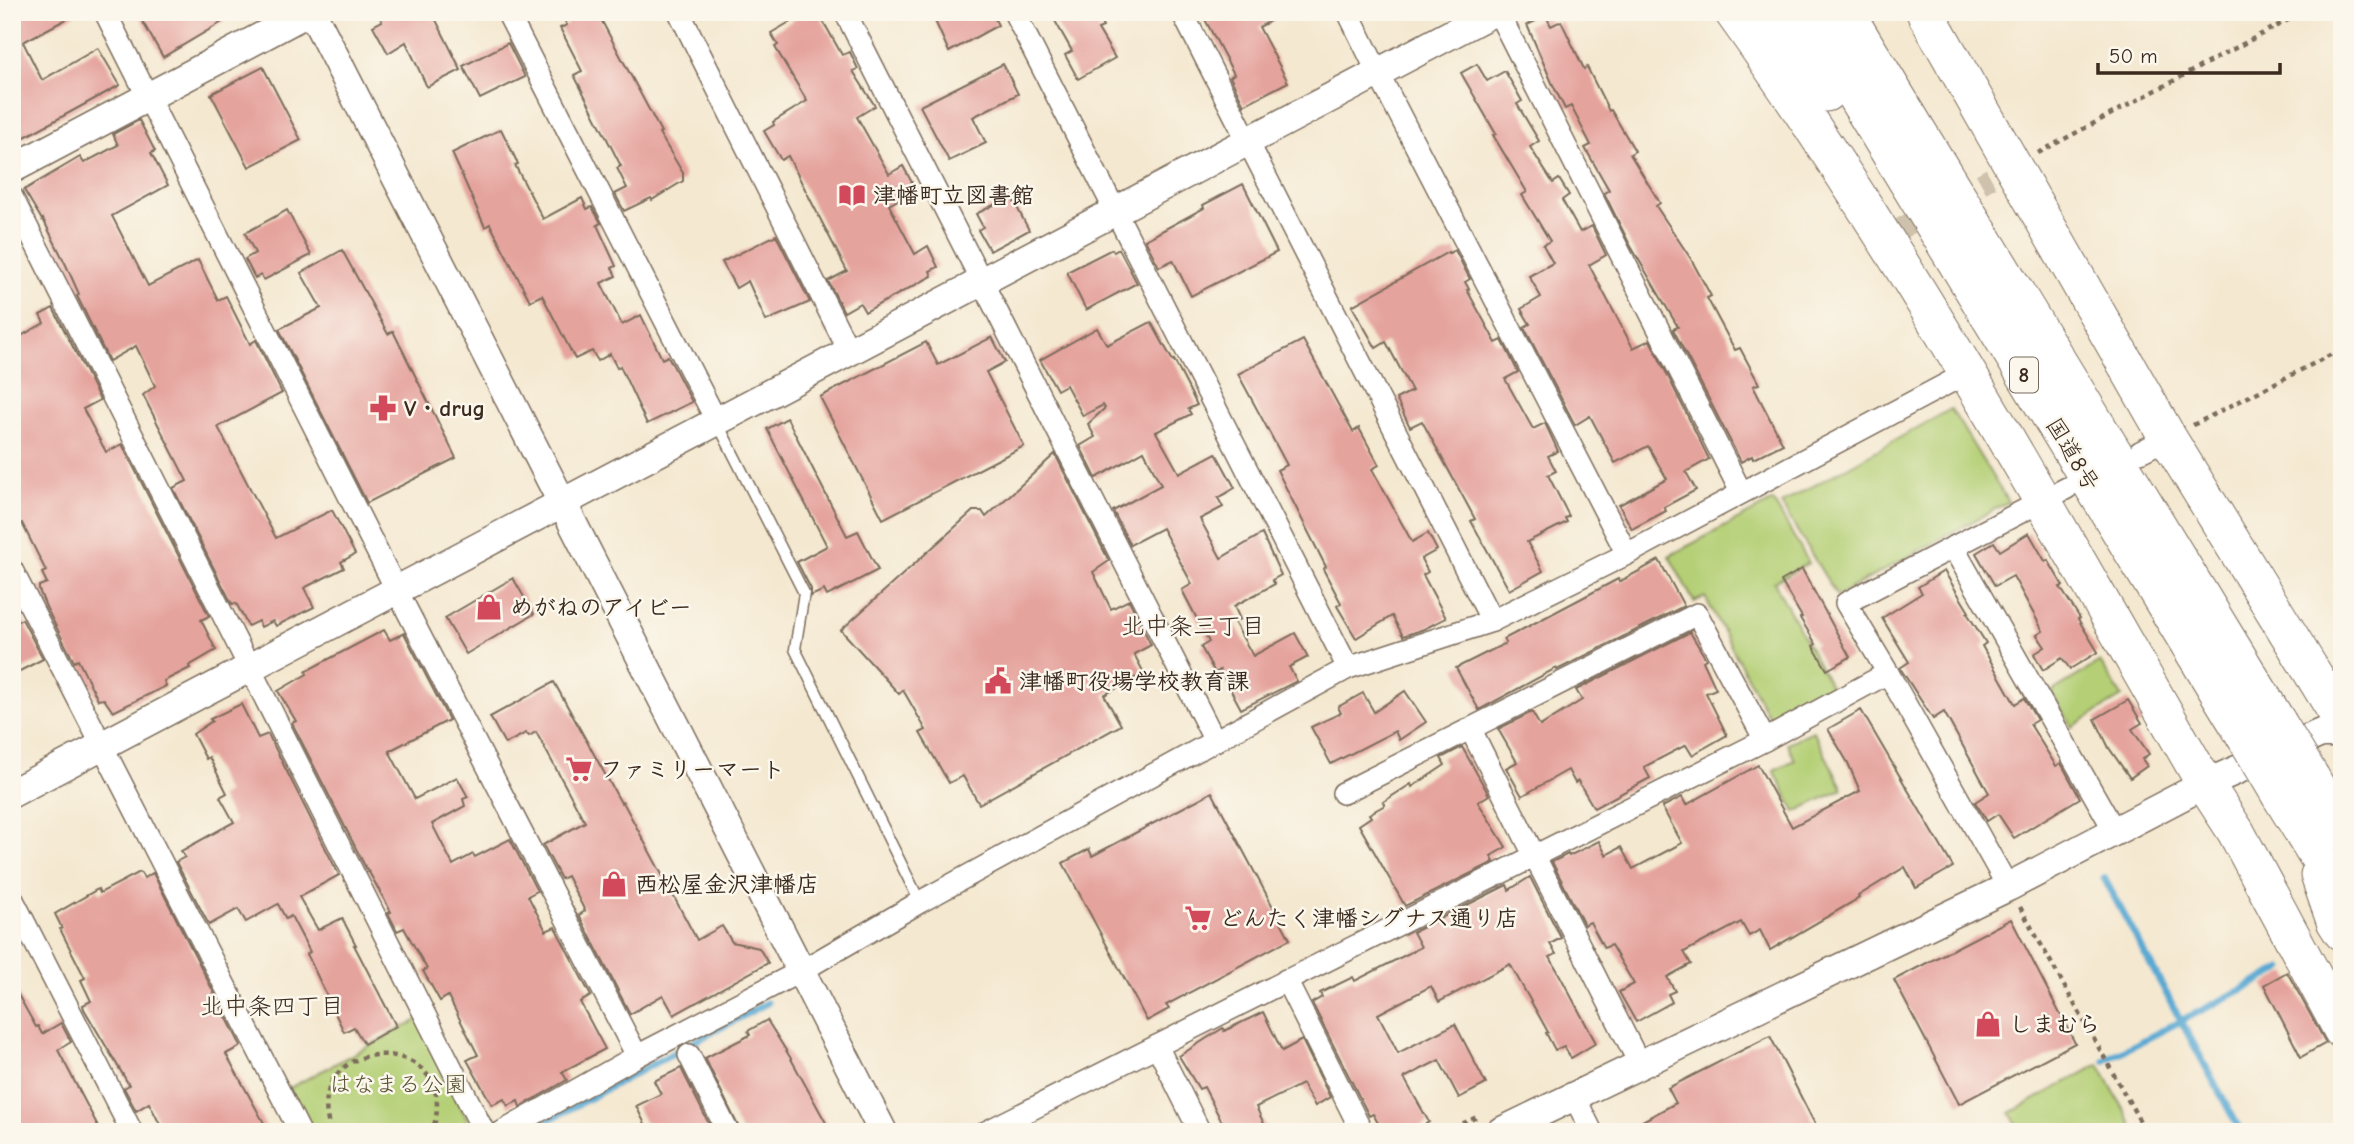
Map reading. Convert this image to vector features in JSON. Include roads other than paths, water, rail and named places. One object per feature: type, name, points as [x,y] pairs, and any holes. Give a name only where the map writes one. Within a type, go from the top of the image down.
[{"type":"highway","points":[[1733,12],[1893,233],[1969,372],[2055,494],[2205,784],[2236,832],[2342,1030]]},
{"type":"highway","name":"8","points":[[1771,12],[1869,156],[1940,236]]},
{"type":"highway","name":"国道8号","points":[[1804,12],[1940,236],[2262,730],[2296,787],[2331,830],[2342,896]]},
{"type":"highway","name":"国道8号","points":[[1845,12],[2144,452],[2262,730]]},
{"type":"highway","points":[[1872,12],[1898,61],[2082,366],[2342,721]]},
{"type":"highway","points":[[1925,12],[2002,172],[2144,452]]},
{"type":"highway","name":"8","points":[[2331,830],[2335,921],[2342,932]]},
{"type":"street","points":[[105,12],[396,590],[637,1056]]},
{"type":"street","points":[[12,169],[310,12],[883,1132]]},
{"type":"street","points":[[507,12],[716,420]]},
{"type":"street","points":[[679,12],[849,351]]},
{"type":"street","points":[[845,12],[1215,741]]},
{"type":"street","points":[[1014,12],[1348,668]]},
{"type":"street","points":[[1182,12],[1492,621]]},
{"type":"street","points":[[1348,12],[1627,554]]},
{"type":"street","points":[[12,793],[1495,12],[1741,492]]},
{"type":"street","points":[[12,197],[484,1132]]},
{"type":"street","points":[[502,1132],[637,1056],[801,971],[920,902],[1348,668],[1492,621],[1627,554],[1969,372]]},
{"type":"street","points":[[2008,887],[1846,603],[2055,494]]},
{"type":"street","points":[[1953,547],[2114,830]]},
{"type":"street","points":[[12,570],[300,1132]]},
{"type":"street","points":[[1343,793],[1697,614],[1765,740]]},
{"type":"street","points":[[986,1132],[1765,740],[1888,673]]},
{"type":"street","points":[[1471,730],[1640,1065]]},
{"type":"street","points":[[1500,1132],[2008,887],[2205,784],[2321,733],[2342,733]]},
{"type":"street","points":[[12,898],[132,1132]]},
{"type":"street","points":[[1286,981],[1362,1132]]},
{"type":"street","points":[[1157,1046],[1200,1132]]},
{"type":"street","points":[[689,1055],[728,1132]]},
{"type":"street","points":[[1574,1096],[1592,1132]]},
{"type":"lane","points":[[716,420],[804,593],[795,649],[920,902]]},
{"type":"waterway","points":[[2104,878],[2241,1132]]},
{"type":"waterway","points":[[2105,1060],[2282,969]]},
{"type":"waterway","points":[[526,1132],[767,1003]]},
{"type":"tunnel","points":[[1900,229],[1991,178]]},
{"type":"place","name":"津幡町立図書館","points":[[852,195]]},
{"type":"place","name":"V・drug","points":[[383,408]]},
{"type":"place","name":"めがねのアイビー","points":[[489,607]]},
{"type":"place","name":"津幡町役場学校教育課","points":[[998,681]]},
{"type":"place","name":"ファミリーマート","points":[[579,769]]},
{"type":"place","name":"西松屋金沢津幡店","points":[[614,884]]},
{"type":"place","name":"どんたく津幡シグナス通り店","points":[[1198,918]]},
{"type":"place","name":"しまむら","points":[[1988,1024]]},
{"type":"district","name":"北中条三丁目","points":[[1193,626]]},
{"type":"district","name":"北中条四丁目","points":[[272,1006]]},
{"type":"park label","name":"はなまる公園","points":[[398,1084]]}]
